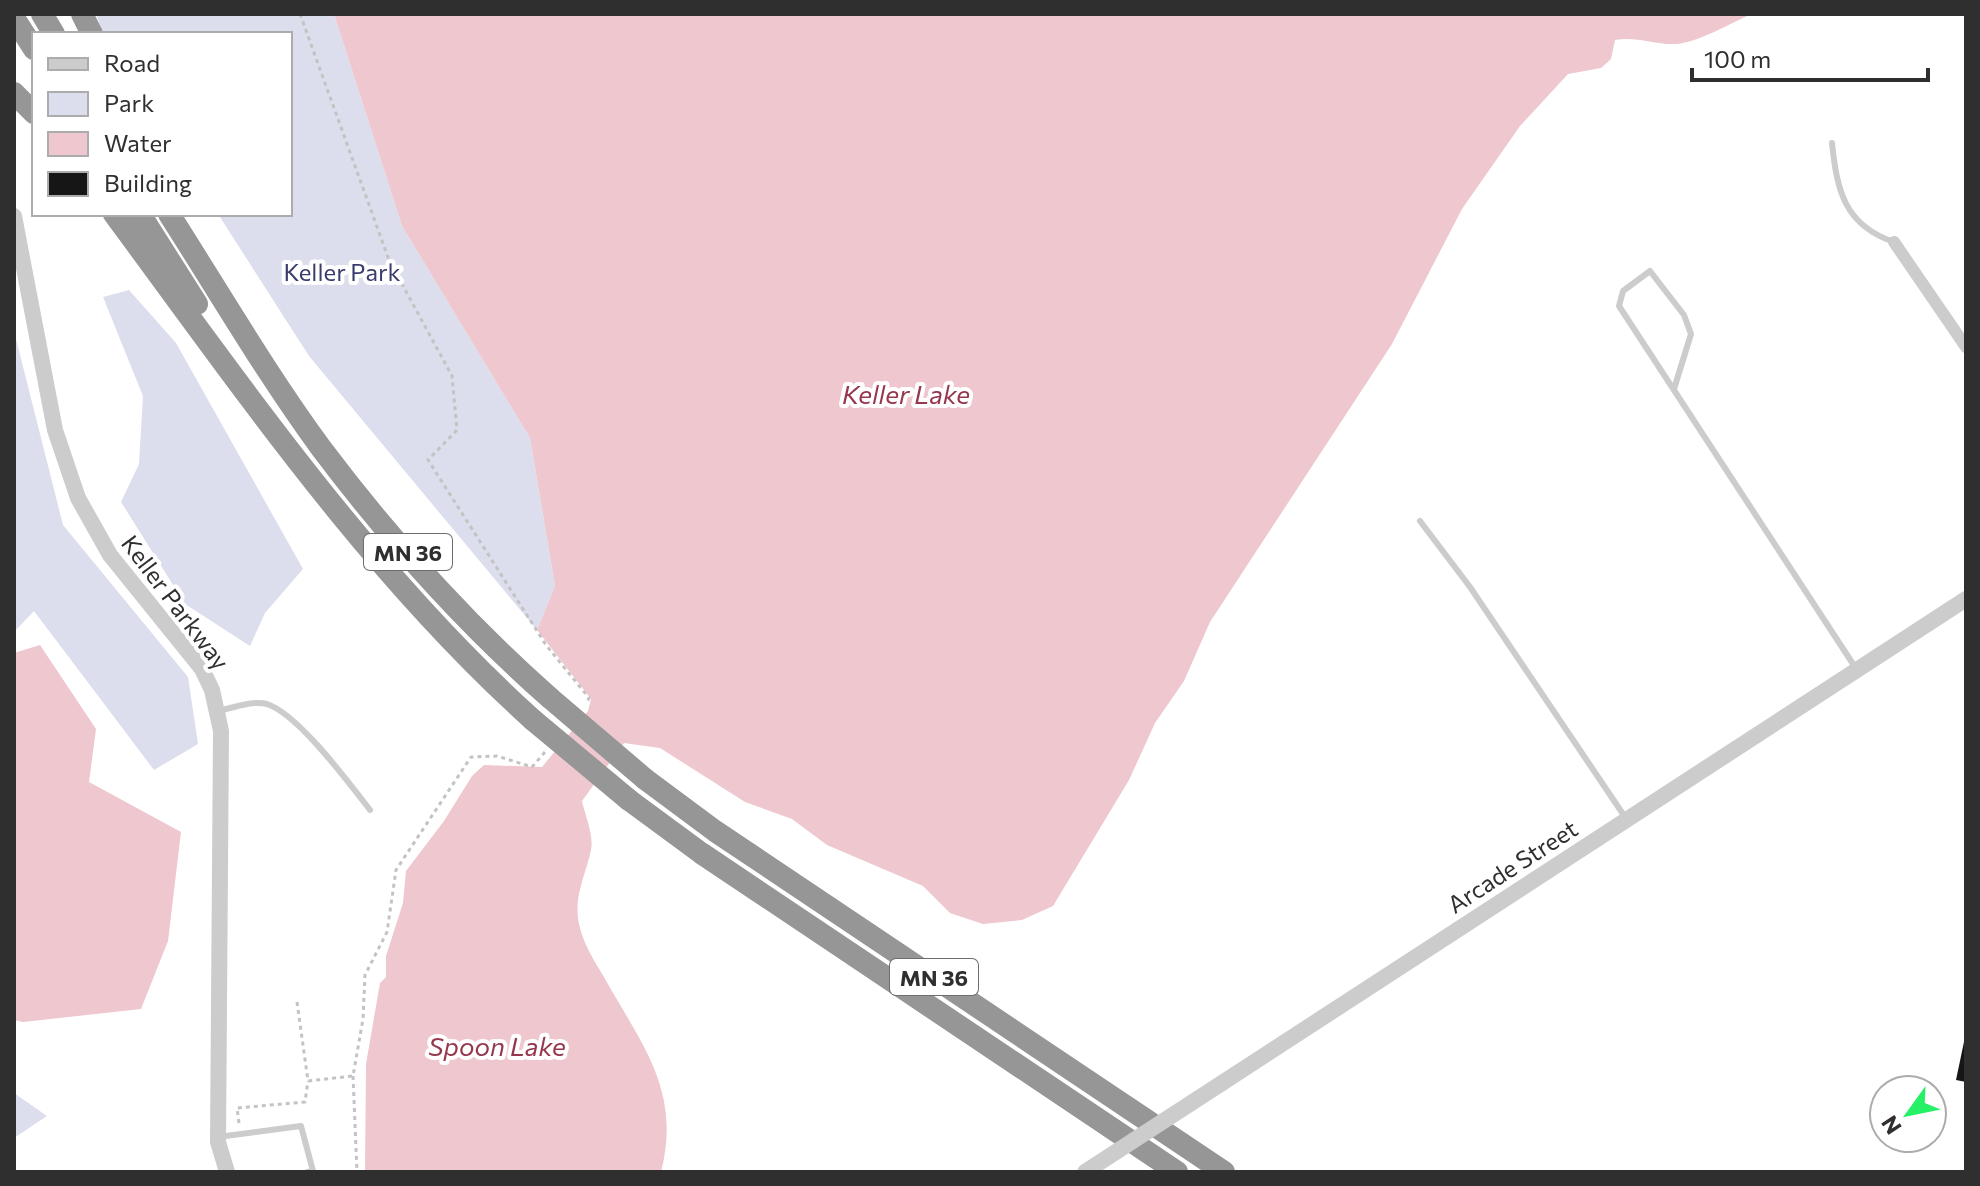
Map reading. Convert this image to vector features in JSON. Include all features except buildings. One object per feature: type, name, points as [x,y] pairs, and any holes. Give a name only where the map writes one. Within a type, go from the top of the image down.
[{"type":"highway","points":[[42,14],[53,32]]},
{"type":"highway","points":[[82,14],[91,32]]},
{"type":"highway","points":[[14,18],[32,46]]},
{"type":"highway","points":[[115,216],[323,495]]},
{"type":"highway","name":"MN 36","points":[[141,216],[323,495],[434,625],[533,720],[629,800],[701,853],[1177,1172]]},
{"type":"highway","name":"MN 36","points":[[170,216],[322,449],[414,560],[473,624],[550,698],[645,779],[715,831],[1224,1172]]},
{"type":"highway","points":[[189,216],[283,393]]},
{"type":"street","name":"Keller Parkway","points":[[14,216],[55,430],[78,498],[110,555],[202,669],[218,711],[218,1133],[227,1172]]},
{"type":"street","points":[[1894,242],[1966,347]]},
{"type":"street","name":"Arcade Street","points":[[1085,1172],[1966,599]]},
{"type":"lane","points":[[1832,143],[1836,183],[1843,200],[1870,234],[1894,242]]},
{"type":"lane","points":[[1674,389],[1691,334],[1684,315],[1650,271],[1623,291],[1619,306],[1857,670]]},
{"type":"lane","points":[[1420,521],[1470,587],[1627,819]]},
{"type":"lane","points":[[218,711],[265,703],[286,714],[334,764],[370,810]]},
{"type":"lane","points":[[218,1133],[301,1126],[313,1171],[307,1172]]},
{"type":"path","points":[[300,14],[389,260],[452,376],[457,430],[428,460],[546,645],[589,698],[584,706]]},
{"type":"path","points":[[357,1172],[353,1076],[363,1019],[365,975],[387,932],[396,870],[471,757],[497,756],[532,767]]},
{"type":"path","points":[[218,1133],[240,1126],[237,1108],[305,1102],[308,1081],[297,1002]]},
{"type":"path","points":[[308,1081],[353,1076]]},
{"type":"green space","name":"Keller Park","points":[[96,14],[334,14],[402,226],[530,438],[555,586],[537,630],[309,356],[219,216],[292,216],[292,32],[102,32]]},
{"type":"green space","points":[[129,290],[176,343],[303,569],[265,613],[250,646],[185,604],[121,502],[139,464],[143,396],[103,297]]},
{"type":"green space","points":[[14,331],[63,525],[188,677],[198,744],[154,770],[34,611],[14,632]]},
{"type":"green space","points":[[14,1093],[47,1116],[14,1138]]},
{"type":"water","name":"Keller Lake","points":[[334,14],[1752,14],[1685,43],[1615,40],[1611,59],[1601,68],[1568,74],[1520,126],[1462,209],[1392,344],[1210,622],[1184,681],[1155,723],[1129,780],[1053,906],[1022,920],[983,924],[950,913],[923,886],[827,845],[792,819],[745,802],[660,748],[624,743],[582,801],[592,844],[578,898],[578,917],[587,947],[644,1047],[662,1092],[666,1143],[661,1172],[365,1172],[366,1064],[380,983],[386,977],[386,956],[403,903],[406,871],[444,821],[472,776],[484,765],[542,767],[588,711],[591,699],[537,630],[555,586],[530,438],[402,226]]},
{"type":"water","points":[[40,645],[96,729],[89,782],[181,832],[168,941],[141,1009],[23,1022],[14,1020],[14,653]]},
{"type":"water label","name":"Spoon Lake","points":[[497,1045]]}]
